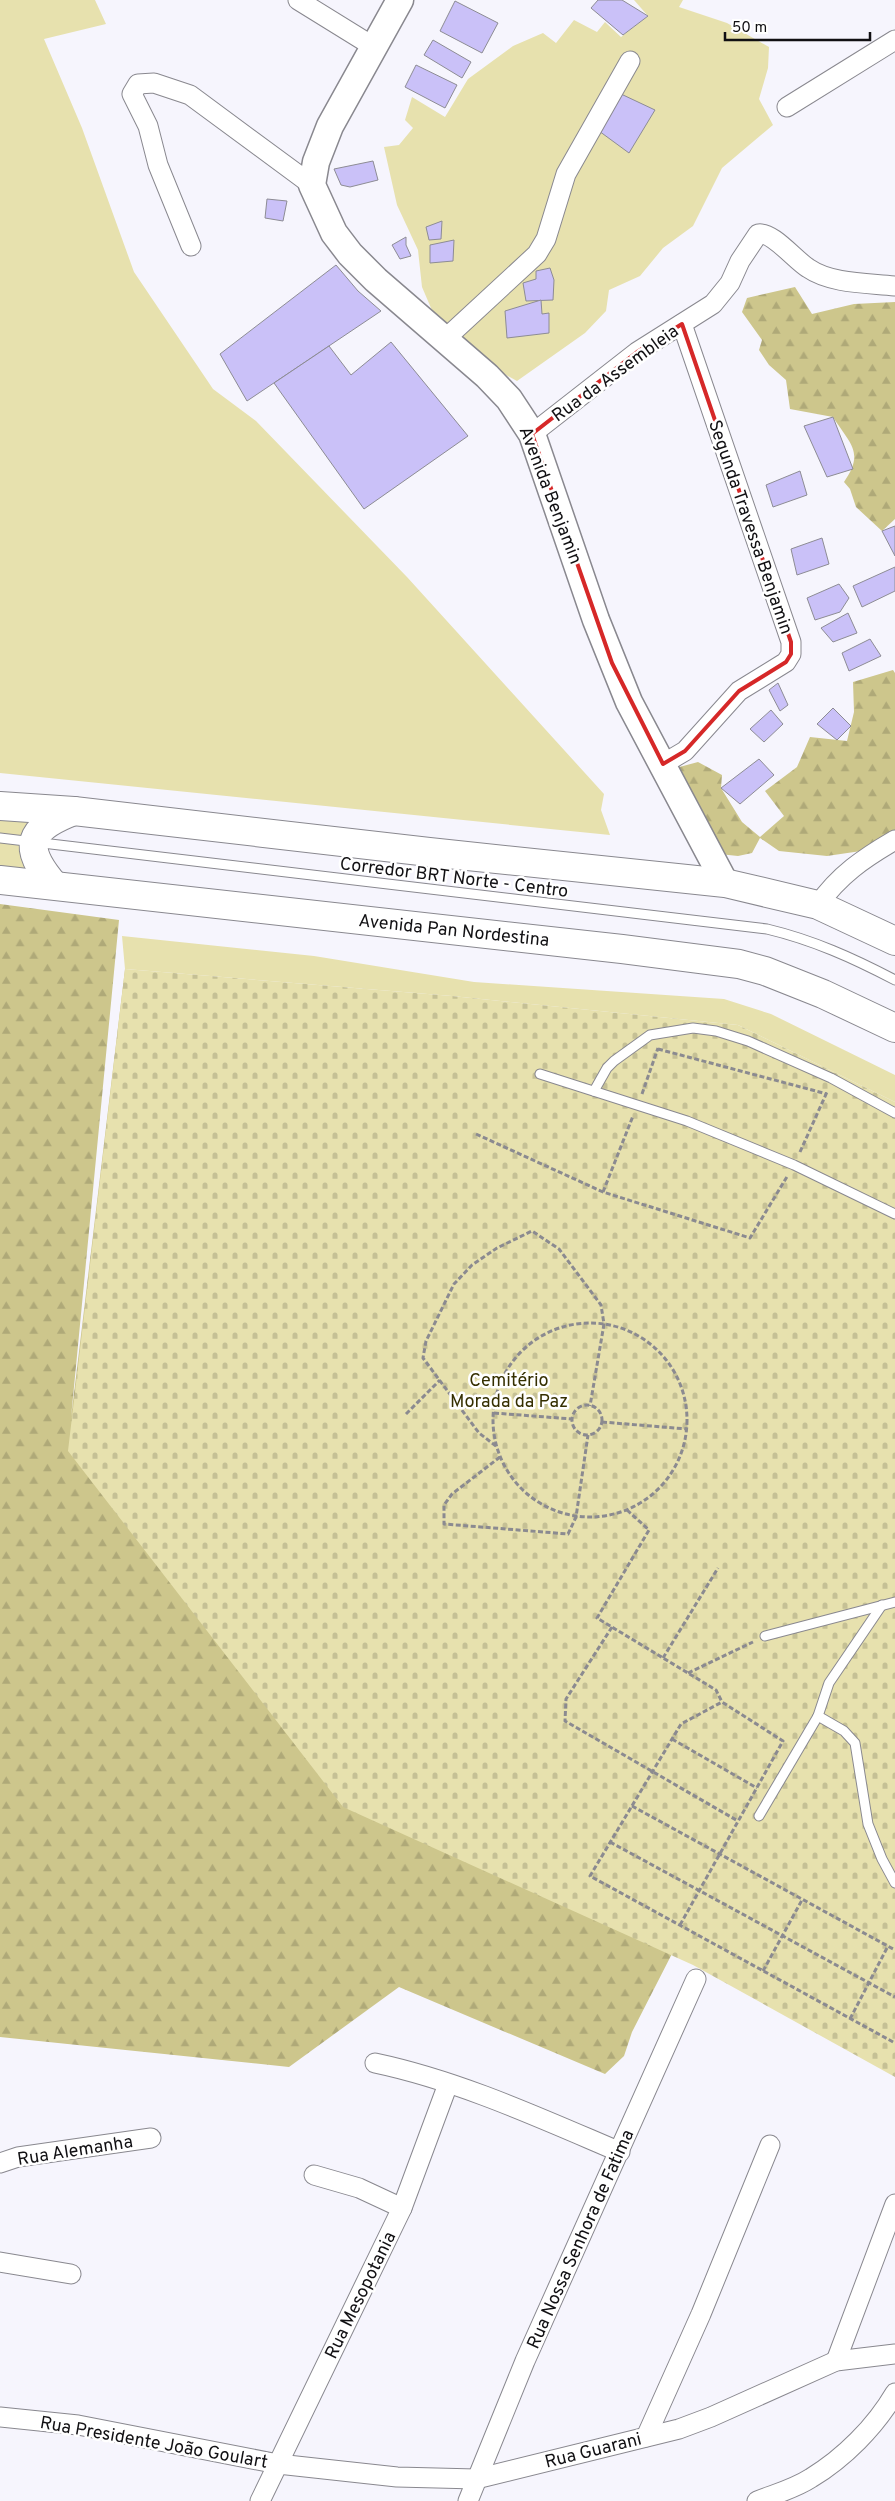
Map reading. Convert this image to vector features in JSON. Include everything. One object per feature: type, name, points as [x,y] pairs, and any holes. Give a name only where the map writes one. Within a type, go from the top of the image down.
[{"type":"highway","points":[[0,806],[74,811],[419,851],[726,883],[818,905],[895,941]]},
{"type":"highway","points":[[54,885],[40,869],[33,854],[33,843],[40,829],[52,819],[74,811]]},
{"type":"highway","name":"Avenida Pan Nordestina","points":[[0,880],[622,948],[739,964],[765,971],[823,994],[895,1028]]},
{"type":"street","points":[[298,0],[374,47]]},
{"type":"street","points":[[191,246],[158,164],[148,126],[132,94],[138,84],[154,83],[190,95],[312,185],[316,162],[330,126],[400,0]]},
{"type":"street","points":[[787,107],[895,40]]},
{"type":"street","points":[[444,340],[537,254],[546,238],[566,174],[630,61]]},
{"type":"street","name":"Avenida Benjamin","points":[[312,185],[334,233],[350,254],[376,280],[509,399],[532,434],[612,663],[629,702],[726,883]]},
{"type":"street","name":"Rua da Assembleia","points":[[532,434],[637,352],[722,296],[752,241],[758,234],[763,233],[774,239],[810,270],[831,278],[895,286]]},
{"type":"street","name":"Segunda Travessa Benjamin","points":[[663,764],[685,751],[739,691],[786,662],[791,654],[791,642],[682,324]]},
{"type":"street","points":[[818,905],[829,889],[844,873],[895,840]]},
{"type":"street","name":"Rua Nossa Senhora de Fatima","points":[[468,2501],[548,2308],[620,2152],[696,1979]]},
{"type":"street","points":[[376,2063],[448,2084],[532,2115],[620,2152]]},
{"type":"street","name":"Rua Mesopotania","points":[[260,2501],[402,2208],[448,2084]]},
{"type":"street","name":"Rua Alemanha","points":[[0,2163],[18,2157],[151,2138]]},
{"type":"street","points":[[646,2437],[701,2314],[770,2145]]},
{"type":"street","points":[[314,2174],[359,2188],[402,2208]]},
{"type":"street","points":[[836,2361],[895,2204]]},
{"type":"street","points":[[0,2262],[71,2274]]},
{"type":"street","name":"Rua Guarani","points":[[278,2464],[397,2477],[476,2479],[646,2437],[711,2417],[836,2361],[895,2354]]},
{"type":"street","points":[[757,2501],[783,2496],[838,2460],[866,2430],[895,2393]]},
{"type":"street","name":"Rua Presidente João Goulart","points":[[0,2417],[78,2425],[278,2464]]},
{"type":"lane","name":"Corredor BRT Norte - Centro","points":[[0,838],[767,929],[826,946],[895,980]]},
{"type":"lane","points":[[594,1091],[607,1068],[614,1060],[650,1035],[693,1028],[716,1030],[748,1041],[831,1078],[895,1113]]},
{"type":"lane","points":[[540,1074],[687,1120],[794,1165],[895,1214]]},
{"type":"lane","points":[[765,1636],[895,1602]]},
{"type":"lane","points":[[759,1816],[818,1716],[830,1682],[882,1605]]},
{"type":"lane","points":[[818,1716],[844,1731],[855,1743],[859,1757],[862,1798],[868,1824],[882,1859],[895,1883]]},
{"type":"path","points":[[650,1035],[658,1049],[826,1094]]},
{"type":"path","points":[[476,1134],[603,1192],[750,1238]]},
{"type":"path","points":[[497,1446],[479,1433],[423,1358],[426,1341],[454,1284],[472,1265],[497,1248],[532,1231],[559,1249],[600,1305],[604,1324],[590,1406]]},
{"type":"path","points":[[578,1324],[604,1324],[639,1336],[667,1359],[680,1380],[684,1392],[687,1429],[681,1455],[668,1478],[650,1497],[627,1510],[602,1517],[576,1516],[554,1511],[525,1493],[511,1476],[500,1457],[497,1446],[494,1413],[496,1400],[505,1375],[530,1345],[552,1331],[564,1327],[578,1324]]},
{"type":"path","points":[[406,1414],[440,1380]]},
{"type":"path","points":[[582,1406],[590,1406],[597,1409],[602,1422],[594,1433],[588,1435],[579,1433],[574,1427],[572,1418],[575,1411],[582,1406]]},
{"type":"path","points":[[494,1413],[572,1418]]},
{"type":"path","points":[[602,1422],[687,1429]]},
{"type":"path","points":[[500,1457],[452,1494],[444,1505],[444,1524],[568,1534],[576,1516],[588,1435]]},
{"type":"path","points":[[627,1510],[649,1530],[597,1618],[716,1690],[722,1702],[783,1741],[680,1926]]},
{"type":"path","points":[[663,1658],[718,1568]]},
{"type":"path","points":[[612,1627],[566,1699],[565,1721],[738,1821]]},
{"type":"path","points":[[688,1673],[765,1636]]},
{"type":"path","points":[[722,1702],[681,1724],[590,1876],[895,2043]]},
{"type":"path","points":[[672,1739],[757,1788]]},
{"type":"path","points":[[632,1806],[895,1950]]},
{"type":"path","points":[[610,1842],[895,1997]]},
{"type":"path","points":[[763,1971],[802,1900]]},
{"type":"path","points":[[850,2019],[888,1946]]},
{"type":"highlighted area","points":[[682,324],[791,642],[791,654],[786,662],[739,691],[685,751],[663,764],[612,663],[532,434],[637,352]]},
{"type":"green space","points":[[0,0],[95,0],[106,24],[44,39],[82,128],[134,272],[213,389],[256,421],[407,577],[604,794],[601,810],[610,835],[0,773]]},
{"type":"green space","points":[[634,0],[683,0],[679,7],[727,23],[769,47],[768,68],[759,99],[773,125],[722,168],[693,226],[663,248],[640,276],[609,290],[606,311],[585,333],[517,381],[488,365],[434,315],[422,287],[418,250],[397,205],[384,147],[399,145],[413,128],[405,120],[412,97],[445,117],[468,79],[513,46],[543,33],[556,43],[574,20],[597,32],[605,22],[621,37],[648,16]]},
{"type":"green space","points":[[795,287],[812,314],[854,304],[895,302],[895,519],[882,531],[856,507],[850,489],[844,482],[854,463],[853,448],[833,417],[790,409],[786,380],[769,365],[759,350],[762,340],[742,312],[747,298]]},
{"type":"green space","points":[[893,670],[895,673],[895,831],[861,851],[827,856],[779,851],[760,838],[752,853],[738,856],[719,854],[672,769],[698,762],[722,775],[721,788],[742,822],[760,837],[784,816],[765,791],[797,767],[810,737],[847,741],[854,712],[853,682]]},
{"type":"green space","points":[[0,806],[52,819],[39,866],[0,880]]},
{"type":"green space","points":[[0,904],[119,920],[71,1418],[125,969],[678,1942],[632,2032],[624,2056],[605,2074],[399,1987],[289,2067],[0,2037]]},
{"type":"green space","points":[[122,936],[314,956],[474,982],[724,999],[771,1014],[895,1075],[895,1102],[738,1025],[452,996],[125,969]]},
{"type":"green space","name":"Cemitério Morada da Paz","points":[[125,969],[452,996],[738,1025],[895,1102],[895,2077],[693,1965],[343,1807],[68,1451]]},
{"type":"building","points":[[598,0],[622,0],[648,16],[623,35],[591,8]]},
{"type":"building","points":[[455,1],[498,23],[482,53],[440,31]]},
{"type":"building","points":[[433,40],[471,62],[462,78],[424,55]]},
{"type":"building","points":[[416,65],[457,85],[445,108],[405,87]]},
{"type":"building","points":[[621,94],[655,110],[629,153],[599,131]]},
{"type":"building","points":[[373,161],[378,180],[350,187],[341,185],[334,169]]},
{"type":"building","points":[[267,199],[287,201],[283,221],[265,218]]},
{"type":"building","points":[[442,221],[441,239],[429,240],[426,227]]},
{"type":"building","points":[[406,237],[406,245],[411,256],[400,259],[392,245]]},
{"type":"building","points":[[454,240],[453,261],[430,263],[430,245]]},
{"type":"building","points":[[336,265],[358,291],[381,311],[247,401],[220,354]]},
{"type":"building","points":[[550,268],[554,280],[553,300],[526,301],[523,283],[536,279],[536,271]]},
{"type":"building","points":[[541,300],[542,314],[549,313],[549,333],[507,338],[505,311]]},
{"type":"building","points":[[391,342],[468,436],[364,509],[274,383],[329,346],[351,375]]},
{"type":"building","points":[[833,417],[853,469],[827,477],[804,426]]},
{"type":"building","points":[[800,471],[807,495],[773,507],[766,485]]},
{"type":"building","points":[[895,526],[895,556],[882,531]]},
{"type":"building","points":[[822,538],[829,564],[797,575],[791,549]]},
{"type":"building","points":[[895,567],[895,591],[862,607],[853,586]]},
{"type":"building","points":[[839,584],[849,598],[840,612],[815,620],[807,598]]},
{"type":"building","points":[[848,613],[857,633],[833,642],[821,628]]},
{"type":"building","points":[[870,639],[881,656],[849,671],[842,653]]},
{"type":"building","points":[[778,683],[788,705],[780,711],[769,690]]},
{"type":"building","points":[[833,708],[851,726],[837,740],[817,724]]},
{"type":"building","points":[[771,710],[783,724],[764,742],[750,729]]},
{"type":"building","points":[[759,759],[774,775],[740,804],[721,788]]}]
